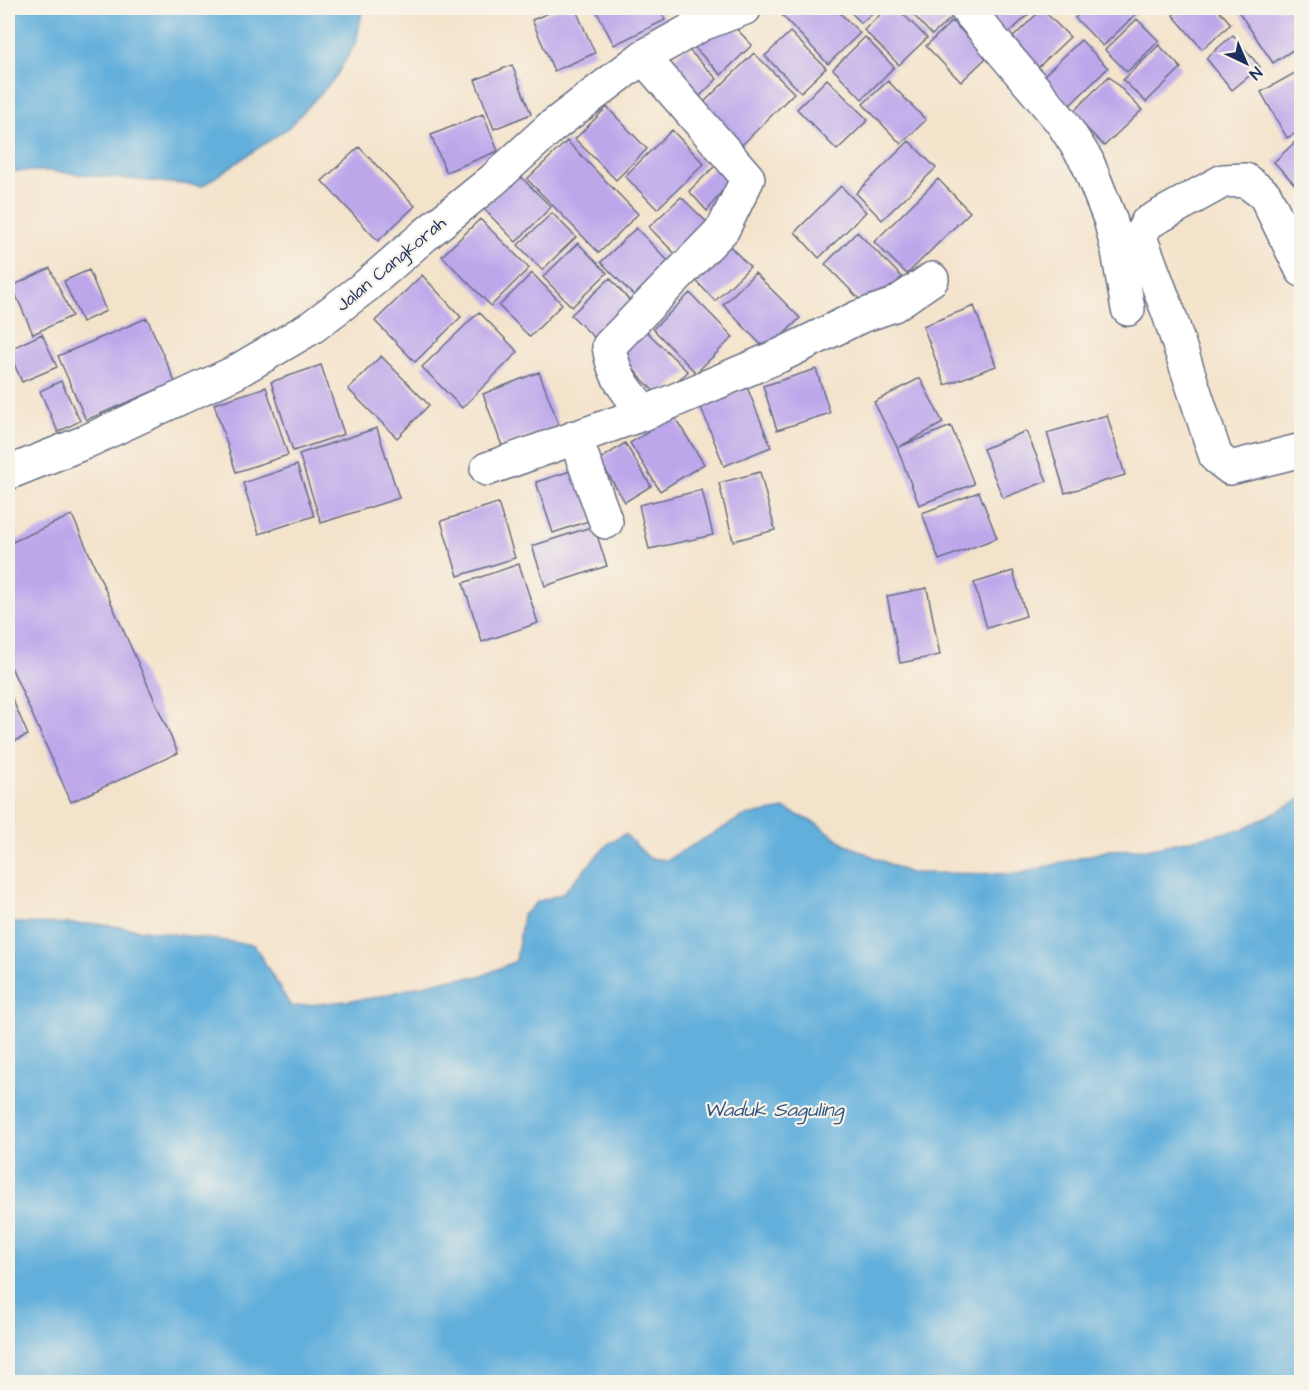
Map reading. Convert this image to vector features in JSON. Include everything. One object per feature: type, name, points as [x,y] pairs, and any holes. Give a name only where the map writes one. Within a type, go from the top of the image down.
[{"type":"street","name":"Jalan Cangkorah","points":[[8,473],[83,443],[234,373],[312,327],[366,286],[493,180],[550,128],[643,57],[702,24],[745,8]]},
{"type":"street","points":[[966,8],[1062,122],[1087,161],[1110,219],[1128,309]]},
{"type":"street","points":[[643,57],[748,178],[723,229],[609,346],[611,362],[621,384],[645,413]]},
{"type":"street","points":[[1302,270],[1265,195],[1245,180],[1223,181],[1147,222],[1140,237],[1169,314],[1216,457],[1230,468],[1302,450]]},
{"type":"street","points":[[487,469],[645,413],[779,357],[859,317],[894,305],[932,279]]},
{"type":"street","points":[[575,437],[606,522]]},
{"type":"water","points":[[8,8],[363,8],[356,42],[335,78],[288,128],[202,186],[48,171],[8,171]]},
{"type":"water","name":"Waduk Saguling","points":[[1301,799],[1301,1382],[8,1382],[8,923],[97,924],[254,945],[291,1007],[373,998],[444,980],[482,976],[516,961],[523,915],[537,902],[562,894],[609,843],[625,834],[649,858],[667,860],[744,816],[785,809],[817,824],[847,845],[909,873],[1018,874],[1110,850],[1147,849],[1243,829]]},
{"type":"building","points":[[560,8],[575,8],[595,53],[554,71],[532,20]]},
{"type":"building","points":[[595,8],[659,8],[665,20],[614,45]]},
{"type":"building","points":[[790,8],[835,8],[860,33],[828,64],[782,15]]},
{"type":"building","points":[[847,8],[878,8],[861,23]]},
{"type":"building","points":[[887,8],[897,8],[927,38],[899,65],[864,30]]},
{"type":"building","points":[[907,8],[954,8],[958,12],[932,35]]},
{"type":"building","points":[[982,8],[1035,8],[1008,34]]},
{"type":"building","points":[[1085,8],[1141,9],[1103,46],[1075,18]]},
{"type":"building","points":[[1182,8],[1217,8],[1231,24],[1202,49],[1173,15]]},
{"type":"building","points":[[1236,8],[1297,8],[1302,14],[1302,44],[1273,63]]},
{"type":"building","points":[[1042,9],[1070,37],[1030,75],[1003,47]]},
{"type":"building","points":[[726,18],[752,45],[721,75],[695,48]]},
{"type":"building","points":[[1137,19],[1159,41],[1127,72],[1105,50]]},
{"type":"building","points":[[952,21],[987,57],[961,82],[926,46]]},
{"type":"building","points":[[790,32],[826,68],[801,92],[765,56]]},
{"type":"building","points":[[1233,35],[1260,67],[1232,90],[1206,58]]},
{"type":"building","points":[[865,37],[894,67],[862,99],[833,69]]},
{"type":"building","points":[[1081,40],[1108,68],[1067,108],[1039,80]]},
{"type":"building","points":[[1159,45],[1181,68],[1146,102],[1123,80]]},
{"type":"building","points":[[686,47],[717,79],[694,102],[662,70]]},
{"type":"building","points":[[754,53],[794,93],[736,151],[696,110]]},
{"type":"building","points":[[512,65],[531,114],[494,129],[475,80]]},
{"type":"building","points":[[1302,69],[1302,130],[1287,138],[1261,92]]},
{"type":"building","points":[[1109,76],[1142,110],[1104,146],[1072,113]]},
{"type":"building","points":[[827,79],[868,120],[837,150],[797,109]]},
{"type":"building","points":[[888,81],[926,120],[901,144],[863,104]]},
{"type":"building","points":[[607,107],[647,149],[616,180],[575,139]]},
{"type":"building","points":[[483,114],[498,151],[446,172],[431,135]]},
{"type":"building","points":[[672,130],[704,164],[657,209],[625,176]]},
{"type":"building","points":[[1298,139],[1302,143],[1302,192],[1274,162]]},
{"type":"building","points":[[567,141],[638,214],[599,253],[527,179]]},
{"type":"building","points":[[909,141],[936,168],[882,220],[856,193]]},
{"type":"building","points":[[359,147],[415,206],[378,241],[322,181]]},
{"type":"building","points":[[715,166],[732,178],[707,211],[689,191]]},
{"type":"building","points":[[518,174],[551,207],[516,242],[483,208]]},
{"type":"building","points":[[938,179],[970,212],[907,274],[874,242]]},
{"type":"building","points":[[841,186],[866,212],[819,258],[795,232]]},
{"type":"building","points":[[681,197],[717,232],[685,264],[649,227]]},
{"type":"building","points":[[552,213],[576,237],[542,270],[518,245]]},
{"type":"building","points":[[480,219],[529,268],[491,306],[442,256]]},
{"type":"building","points":[[636,228],[675,268],[640,302],[601,262]]},
{"type":"building","points":[[857,232],[902,277],[869,309],[825,264]]},
{"type":"building","points":[[721,237],[750,267],[715,301],[686,270]]},
{"type":"building","points":[[578,243],[607,273],[572,307],[543,277]]},
{"type":"building","points":[[50,268],[72,316],[33,334],[12,286]]},
{"type":"building","points":[[89,270],[106,311],[82,322],[64,281]]},
{"type":"building","points":[[532,273],[562,304],[530,337],[499,306]]},
{"type":"building","points":[[755,273],[800,318],[767,351],[723,305]]},
{"type":"building","points":[[422,275],[461,317],[415,362],[375,321]]},
{"type":"building","points":[[610,278],[634,306],[597,340],[571,315]]},
{"type":"building","points":[[690,293],[733,337],[696,373],[653,329]]},
{"type":"building","points":[[974,306],[996,366],[945,385],[923,326]]},
{"type":"building","points":[[479,312],[518,352],[462,408],[422,367]]},
{"type":"building","points":[[147,318],[175,382],[86,420],[58,356]]},
{"type":"building","points":[[645,330],[688,372],[658,396],[619,354]]},
{"type":"building","points":[[42,334],[57,367],[22,382],[8,350]]},
{"type":"building","points":[[381,356],[429,405],[397,438],[348,389]]},
{"type":"building","points":[[321,365],[344,434],[293,451],[271,382]]},
{"type":"building","points":[[816,369],[830,413],[777,430],[763,386]]},
{"type":"building","points":[[539,372],[559,425],[502,446],[483,394]]},
{"type":"building","points":[[920,378],[943,423],[899,447],[951,426],[974,484],[919,505],[897,447],[874,402]]},
{"type":"building","points":[[61,381],[80,421],[58,432],[40,391]]},
{"type":"building","points":[[266,387],[288,455],[236,472],[214,404]]},
{"type":"building","points":[[747,387],[771,447],[724,466],[700,405]]},
{"type":"building","points":[[1107,415],[1125,475],[1065,493],[1047,433]]},
{"type":"building","points":[[674,416],[704,464],[660,491],[630,443]]},
{"type":"building","points":[[377,428],[399,498],[321,523],[299,454]]},
{"type":"building","points":[[1026,431],[1047,481],[1003,498],[983,449]]},
{"type":"building","points":[[625,443],[651,486],[625,502],[599,460]]},
{"type":"building","points":[[297,465],[314,516],[259,534],[243,483]]},
{"type":"building","points":[[577,469],[594,519],[553,533],[536,482]]},
{"type":"building","points":[[760,472],[775,530],[733,541],[719,483]]},
{"type":"building","points":[[702,490],[713,535],[649,549],[639,505]]},
{"type":"building","points":[[979,492],[997,538],[939,560],[922,513]]},
{"type":"building","points":[[498,503],[515,558],[458,576],[441,521]]},
{"type":"building","points":[[72,515],[178,753],[71,802],[8,660],[8,544]]},
{"type":"building","points":[[594,526],[607,566],[545,586],[532,546]]},
{"type":"building","points":[[519,564],[538,623],[482,642],[463,583]]},
{"type":"building","points":[[1013,571],[1026,616],[987,628],[974,583]]},
{"type":"building","points":[[927,588],[940,655],[900,663],[887,596]]},
{"type":"building","points":[[8,689],[28,735],[8,744]]}]
